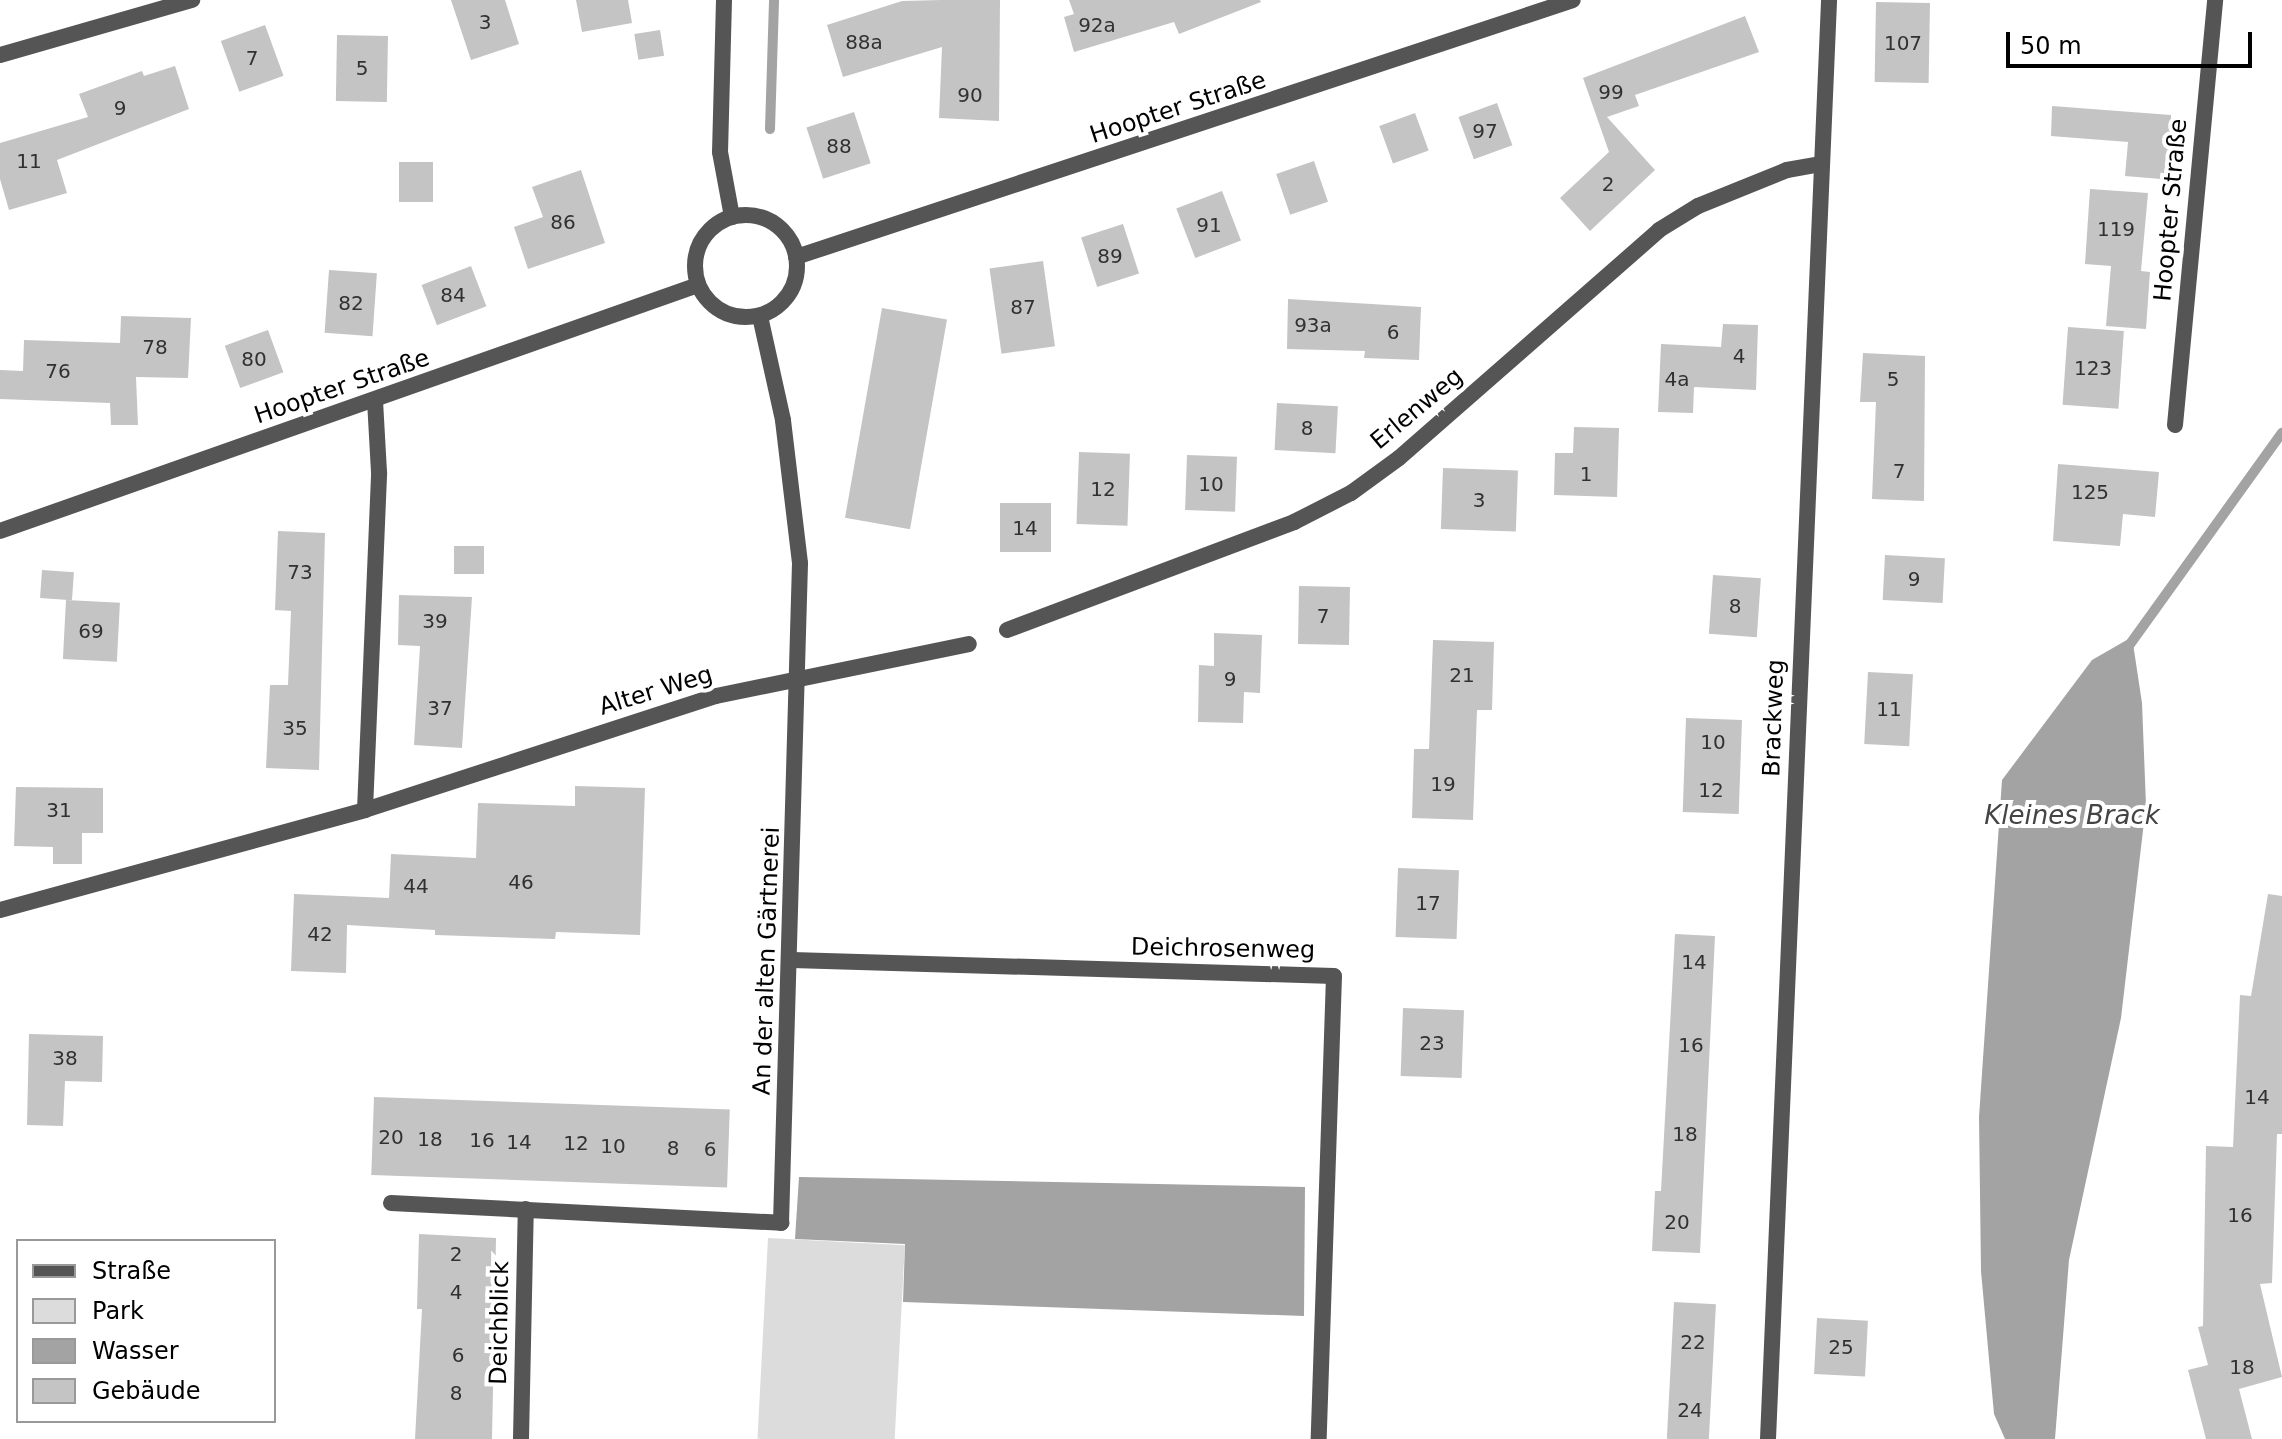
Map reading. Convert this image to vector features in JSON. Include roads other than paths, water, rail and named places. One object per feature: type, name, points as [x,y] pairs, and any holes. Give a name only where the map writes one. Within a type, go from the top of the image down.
[{"type":"street","points":[[0,55],[140,7],[192,0]]},
{"type":"street","points":[[724,0],[720,152],[732,217]]},
{"type":"street","name":"Hoopter Straße","points":[[796,257],[1573,0]]},
{"type":"street","name":"Brackweg","points":[[1768,1439],[1829,0]]},
{"type":"street","name":"Hoopter Straße","points":[[2175,425],[2215,0]]},
{"type":"street","name":"Erlenweg","points":[[1007,630],[1294,522],[1351,493],[1399,458],[1659,230],[1698,206],[1787,170],[1821,164]]},
{"type":"street","points":[[732,217],[765,218],[780,228],[796,257],[789,293],[760,316],[723,312],[698,285],[696,251],[704,236],[732,217]]},
{"type":"street","name":"Hoopter Straße","points":[[0,531],[698,285]]},
{"type":"street","name":"An der alten Gärtnerei","points":[[391,1203],[781,1223],[792,960],[800,563],[783,420],[760,316]]},
{"type":"street","points":[[365,810],[379,472],[375,401]]},
{"type":"street","name":"Alter Weg","points":[[0,910],[365,810],[716,696],[969,644]]},
{"type":"street","name":"Deichrosenweg","points":[[792,960],[1334,976],[1319,1439]]},
{"type":"street","name":"Deichblick","points":[[521,1439],[526,1209]]},
{"type":"water","name":"Kleines Brack","points":[[2132,637],[2142,703],[2146,805],[2121,1018],[2069,1260],[2055,1439],[2005,1439],[1994,1414],[1981,1271],[1979,1117],[2002,780],[2092,660]]},
{"type":"water","points":[[799,1177],[1305,1187],[1304,1316],[903,1302],[905,1244],[795,1239]]},
{"type":"waterway","points":[[770,129],[774,0]]},
{"type":"waterway","points":[[2128,647],[2282,433]]}]
